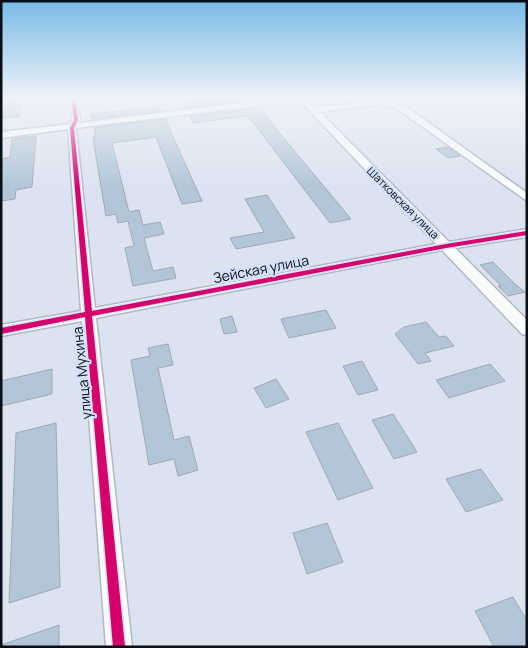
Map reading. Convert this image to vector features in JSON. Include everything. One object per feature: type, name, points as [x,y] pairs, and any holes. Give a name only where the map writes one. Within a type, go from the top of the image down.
[{"type":"street","points":[[1,135],[78,127]]},
{"type":"street","name":"Шатковская улица","points":[[330,127],[527,330]]},
{"type":"street","points":[[429,127],[527,198]]},
{"type":"street","name":"улица Мухина","points":[[72,128],[119,647]]},
{"type":"street","name":"Зейская улица","points":[[1,331],[446,246],[527,233]]},
{"type":"building","points":[[169,127],[202,201],[182,204],[156,137],[112,143],[129,212],[139,210],[143,225],[160,222],[164,234],[144,238],[153,271],[173,267],[176,278],[133,286],[125,248],[134,246],[128,221],[118,223],[116,214],[106,216],[94,145],[93,136],[96,136],[94,128]]},
{"type":"building","points":[[257,127],[275,127],[351,219],[330,223]]},
{"type":"building","points":[[36,136],[32,187],[16,190],[15,199],[1,201],[1,159],[10,157],[12,139]]},
{"type":"building","points":[[448,147],[460,156],[448,158],[436,149]]},
{"type":"building","points":[[267,195],[295,238],[236,249],[230,238],[264,232],[245,199]]},
{"type":"building","points":[[493,262],[525,292],[508,296],[498,286],[501,286],[480,265]]},
{"type":"building","points":[[326,310],[336,328],[289,338],[281,319]]},
{"type":"building","points":[[232,316],[237,332],[224,334],[220,319]]},
{"type":"building","points":[[426,322],[439,337],[446,336],[454,346],[425,353],[431,361],[418,364],[395,334],[404,327]]},
{"type":"building","points":[[168,344],[173,365],[158,368],[174,440],[189,436],[198,470],[178,476],[174,459],[149,465],[131,360],[150,356],[148,348]]},
{"type":"building","points":[[362,361],[378,390],[358,395],[343,366]]},
{"type":"building","points":[[490,364],[505,381],[449,398],[436,380]]},
{"type":"building","points":[[52,369],[52,394],[1,406],[1,381]]},
{"type":"building","points":[[276,379],[289,399],[266,408],[254,388]]},
{"type":"building","points":[[393,414],[417,452],[394,459],[372,420]]},
{"type":"building","points":[[56,423],[60,587],[9,603],[16,433]]},
{"type":"building","points":[[338,423],[373,488],[338,500],[306,432]]},
{"type":"building","points":[[481,469],[503,500],[466,512],[446,479]]},
{"type":"building","points":[[327,523],[343,562],[307,574],[293,533]]},
{"type":"building","points":[[513,597],[527,621],[527,647],[494,647],[475,611]]},
{"type":"building","points":[[59,625],[59,647],[1,647],[1,645]]},
{"type":"cycle path","points":[[72,127],[119,647]]},
{"type":"cycle path","points":[[1,331],[446,246],[527,233]]}]
